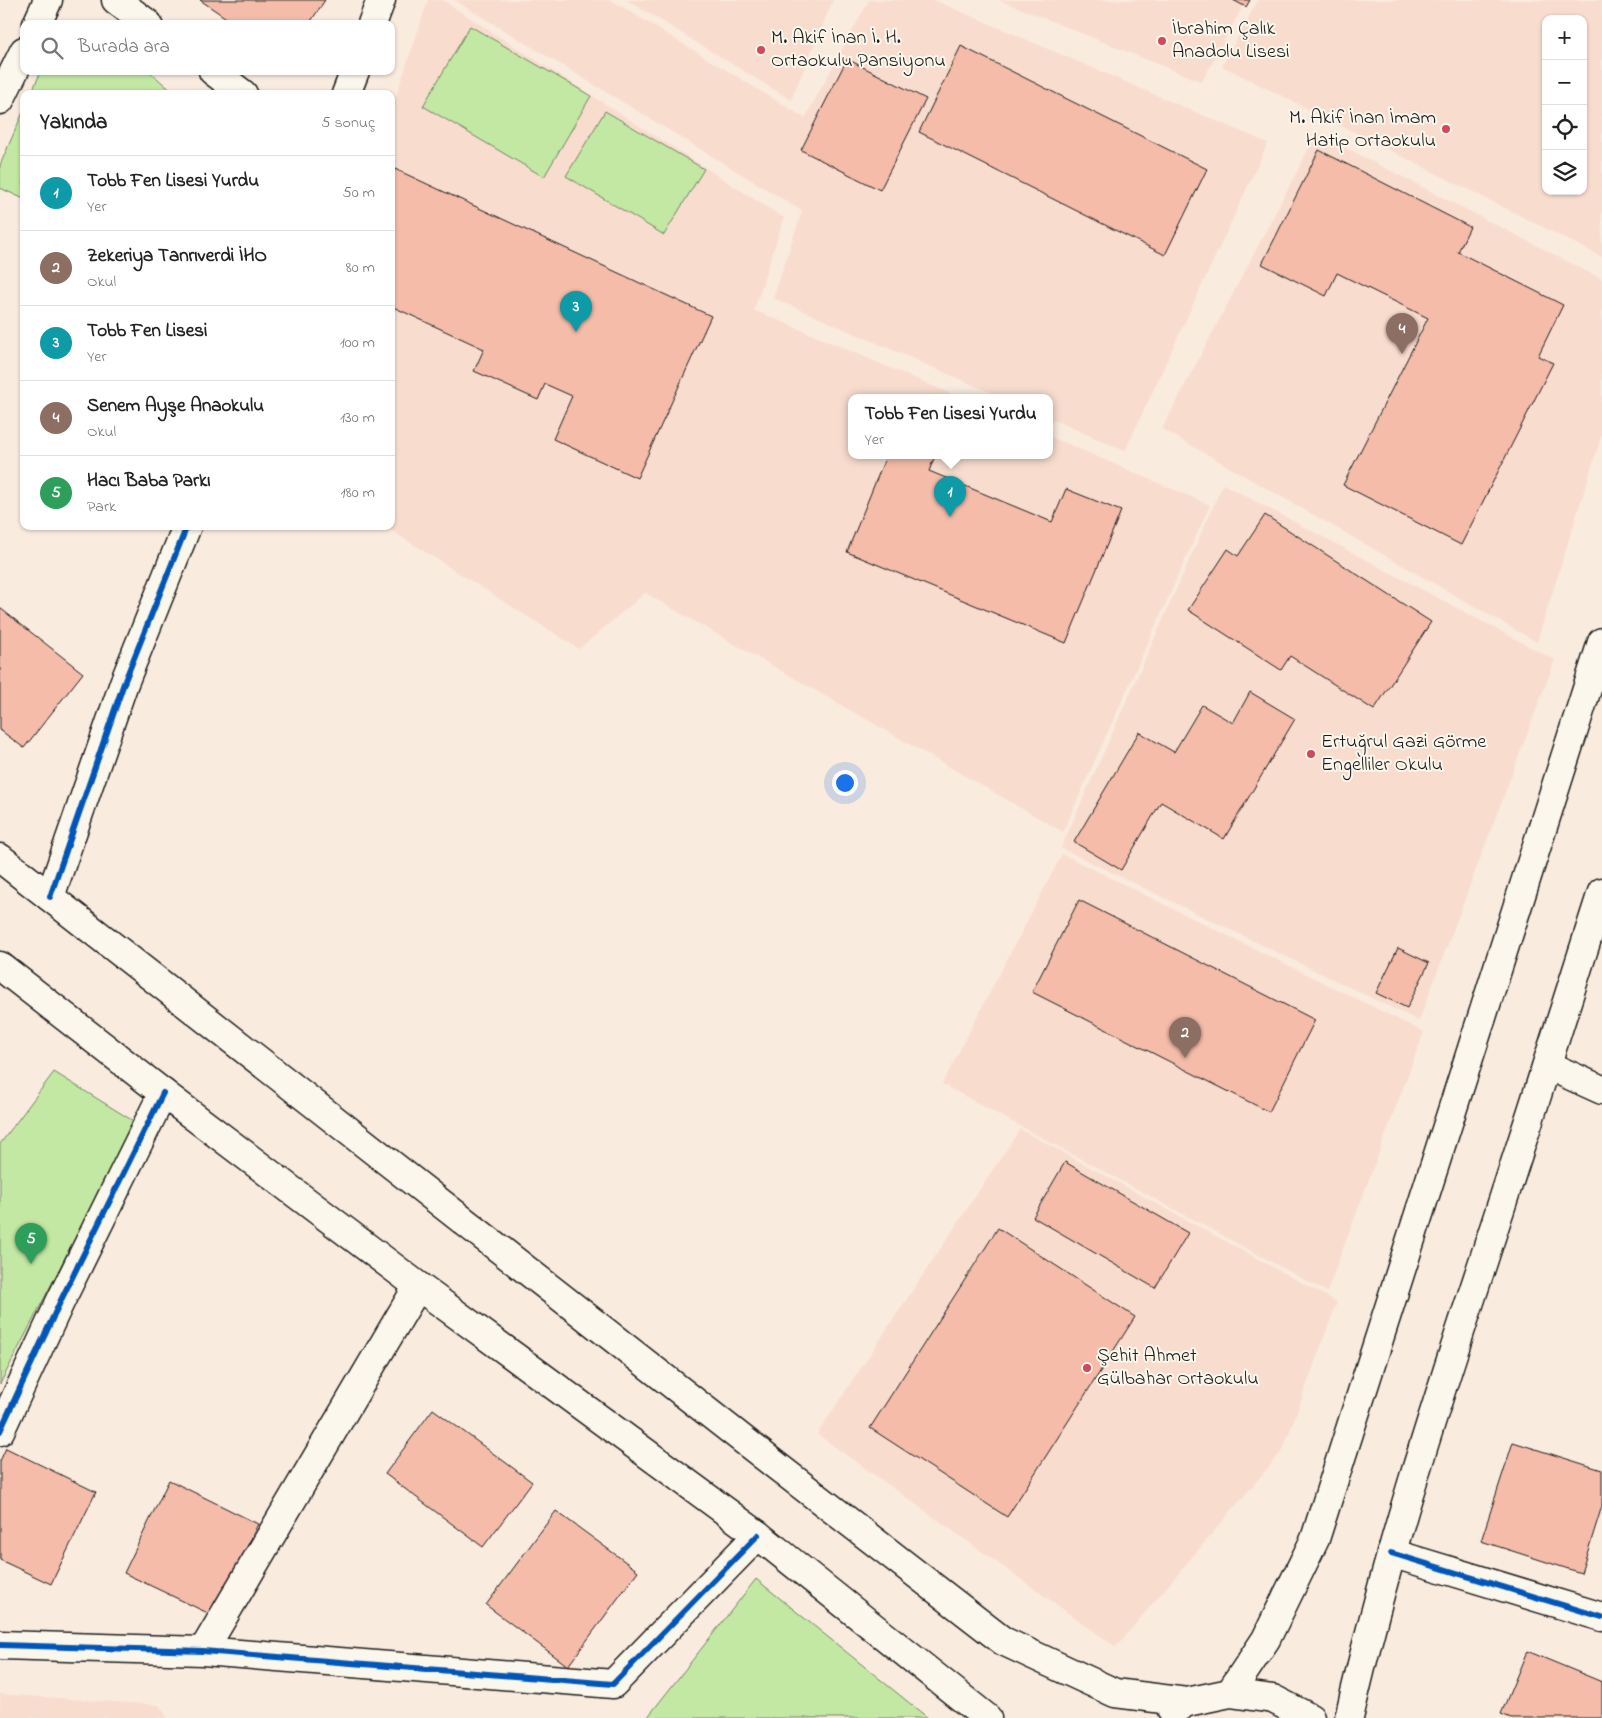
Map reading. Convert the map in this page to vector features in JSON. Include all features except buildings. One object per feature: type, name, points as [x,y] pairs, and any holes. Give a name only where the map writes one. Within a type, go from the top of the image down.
[{"type":"main road","points":[[39,20],[48,0]]},
{"type":"main road","points":[[116,0],[143,20]]},
{"type":"main road","points":[[374,20],[381,0]]},
{"type":"main road","points":[[0,100],[20,59]]},
{"type":"main road","points":[[218,75],[238,90]]},
{"type":"main road","points":[[348,90],[353,75]]},
{"type":"main road","points":[[50,897],[124,683],[185,530]]},
{"type":"main road","points":[[1230,1693],[1266,1639],[1314,1539],[1602,642]]},
{"type":"main road","points":[[0,858],[762,1455],[1003,1640],[1115,1693],[1187,1702]]},
{"type":"main road","points":[[1349,1718],[1391,1553],[1451,1359],[1602,892]]},
{"type":"main road","points":[[0,966],[418,1286],[758,1535],[987,1718]]},
{"type":"main road","points":[[1547,1066],[1602,1090]]},
{"type":"main road","points":[[0,1431],[61,1300],[163,1092]]},
{"type":"main road","points":[[203,1651],[418,1286]]},
{"type":"main road","points":[[0,1645],[203,1651],[613,1684],[758,1535]]},
{"type":"main road","points":[[1391,1553],[1602,1617]]},
{"type":"main road","points":[[1160,1718],[1187,1702],[1230,1693],[1273,1699],[1310,1718]]},
{"type":"shaded area","points":[[428,0],[442,0],[784,218],[754,310],[952,394],[848,394],[848,459],[1053,459],[1053,438],[1210,505],[1063,832],[645,593],[579,649],[390,530],[395,530],[395,99]]},
{"type":"shaded area","points":[[454,0],[611,0],[805,118],[869,0],[934,0],[1268,143],[1125,451],[1053,420],[1053,394],[994,394],[773,298],[802,211]]},
{"type":"shaded area","name":"M. Akif İnan İ. H. Ortaokulu Pansiyonu","points":[[627,0],[833,0],[791,100]]},
{"type":"shaded area","name":"İbrahim Çalık Anadolu Lisesi","points":[[999,0],[1246,0],[1202,82]]},
{"type":"shaded area","name":"M. Akif İnan İmam Hatip Ortaokulu","points":[[1258,0],[1602,0],[1602,257],[1222,66]]},
{"type":"shaded area","points":[[1317,133],[1602,279],[1602,434],[1537,642],[1162,429]]},
{"type":"shaded area","name":"Ertuğrul Gazi Görme Engelliler Okulu","points":[[1223,484],[1555,660],[1419,1021],[1061,848]]},
{"type":"shaded area","points":[[1062,854],[1424,1032],[1327,1292],[942,1084]]},
{"type":"shaded area","name":"Şehit Ahmet Gülbahar Ortaokulu","points":[[1020,1129],[1337,1302],[1283,1450],[1116,1647],[817,1434]]},
{"type":"shaded area","points":[[0,1694],[159,1705],[168,1718],[0,1718]]},
{"type":"green space","points":[[470,26],[591,96],[544,177],[423,106]]},
{"type":"green space","points":[[39,75],[154,75],[170,90],[33,90]]},
{"type":"green space","points":[[605,111],[704,169],[664,235],[566,176]]},
{"type":"green space","points":[[20,119],[20,197],[0,188],[0,165]]},
{"type":"green space","points":[[54,1072],[135,1122],[0,1384],[0,1144]]},
{"type":"green space","points":[[756,1579],[928,1718],[647,1718]]},
{"type":"cycle path","points":[[50,897],[124,683],[185,530]]},
{"type":"cycle path","points":[[0,1431],[61,1300],[163,1093]]},
{"type":"cycle path","points":[[0,1645],[203,1651],[613,1684],[758,1535]]},
{"type":"cycle path","points":[[1391,1553],[1602,1617]]},
{"type":"place","name":"İbrahim Çalık Anadolu Lisesi","points":[[1162,41]]},
{"type":"place","name":"M. Akif İnan İ. H. Ortaokulu Pansiyonu","points":[[761,50]]},
{"type":"place","name":"M. Akif İnan İmam Hatip Ortaokulu","points":[[1446,129]]},
{"type":"place","name":"Tobb Fen Lisesi","points":[[576,332]]},
{"type":"place","name":"Senem Ayşe Anaokulu","points":[[1402,354]]},
{"type":"place","name":"Tobb Fen Lisesi Yurdu","points":[[950,517]]},
{"type":"place","name":"Ertuğrul Gazi Görme Engelliler Okulu","points":[[1311,754]]},
{"type":"place","name":"Zekeriya Tanrıverdi İHO","points":[[1185,1058]]},
{"type":"place","name":"Hacı Baba Parkı","points":[[31,1264]]},
{"type":"place","name":"Şehit Ahmet Gülbahar Ortaokulu","points":[[1087,1368]]}]
